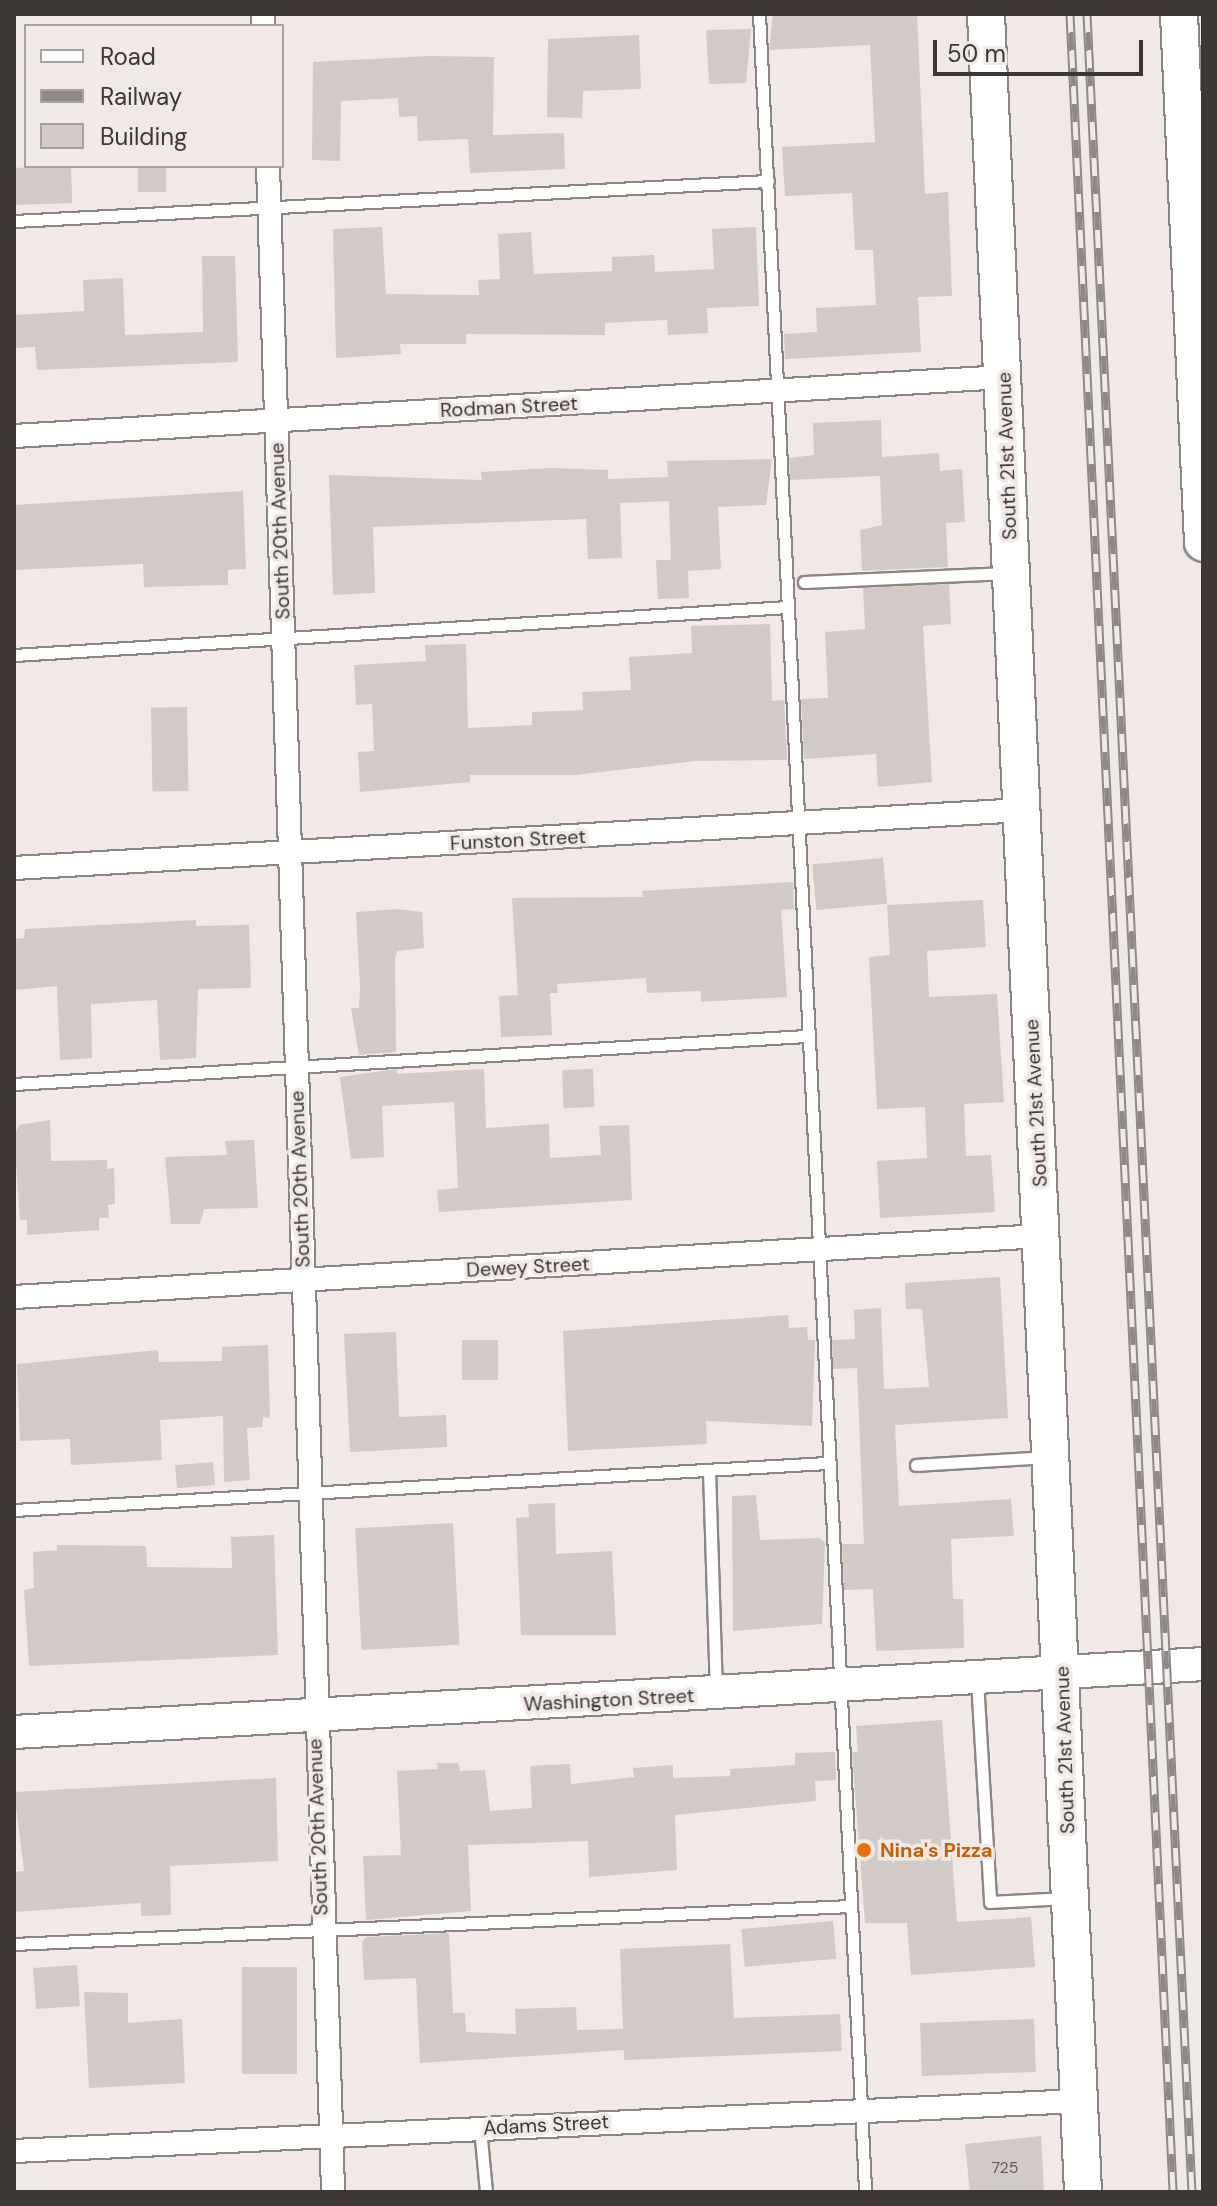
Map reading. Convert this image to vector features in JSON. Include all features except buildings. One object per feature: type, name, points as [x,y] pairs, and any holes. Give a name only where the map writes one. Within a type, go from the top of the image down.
[{"type":"main road","name":"South 21st Avenue","points":[[986,14],[1083,2192]]},
{"type":"main road","points":[[1188,32],[1203,542]]},
{"type":"street","name":"South 20th Avenue","points":[[268,168],[314,1715],[333,2192]]},
{"type":"street","name":"Rodman Street","points":[[14,436],[1004,377]]},
{"type":"street","name":"Funston Street","points":[[14,868],[1022,810]]},
{"type":"street","name":"Dewey Street","points":[[14,1297],[1042,1236]]},
{"type":"street","name":"Washington Street","points":[[14,1732],[716,1695],[1203,1664]]},
{"type":"street","name":"Adams Street","points":[[14,2151],[1079,2101]]},
{"type":"lane","points":[[759,14],[779,391],[814,1250],[865,2192]]},
{"type":"lane","points":[[14,221],[768,181]]},
{"type":"lane","points":[[804,582],[1012,573]]},
{"type":"lane","points":[[14,655],[283,641],[788,607]]},
{"type":"lane","points":[[14,1084],[297,1070],[806,1036]]},
{"type":"lane","points":[[916,1465],[1051,1457]]},
{"type":"lane","points":[[14,1510],[827,1463]]},
{"type":"lane","points":[[709,1470],[716,1695]]},
{"type":"lane","points":[[977,1679],[990,1902],[1071,1898]]},
{"type":"lane","points":[[14,1944],[851,1906]]},
{"type":"lane","points":[[480,2128],[486,2192]]},
{"type":"railway","points":[[1070,14],[1173,2192]]},
{"type":"railway","points":[[1087,14],[1192,2192]]},
{"type":"place","name":"Nina's Pizza","points":[[864,1850]]}]
